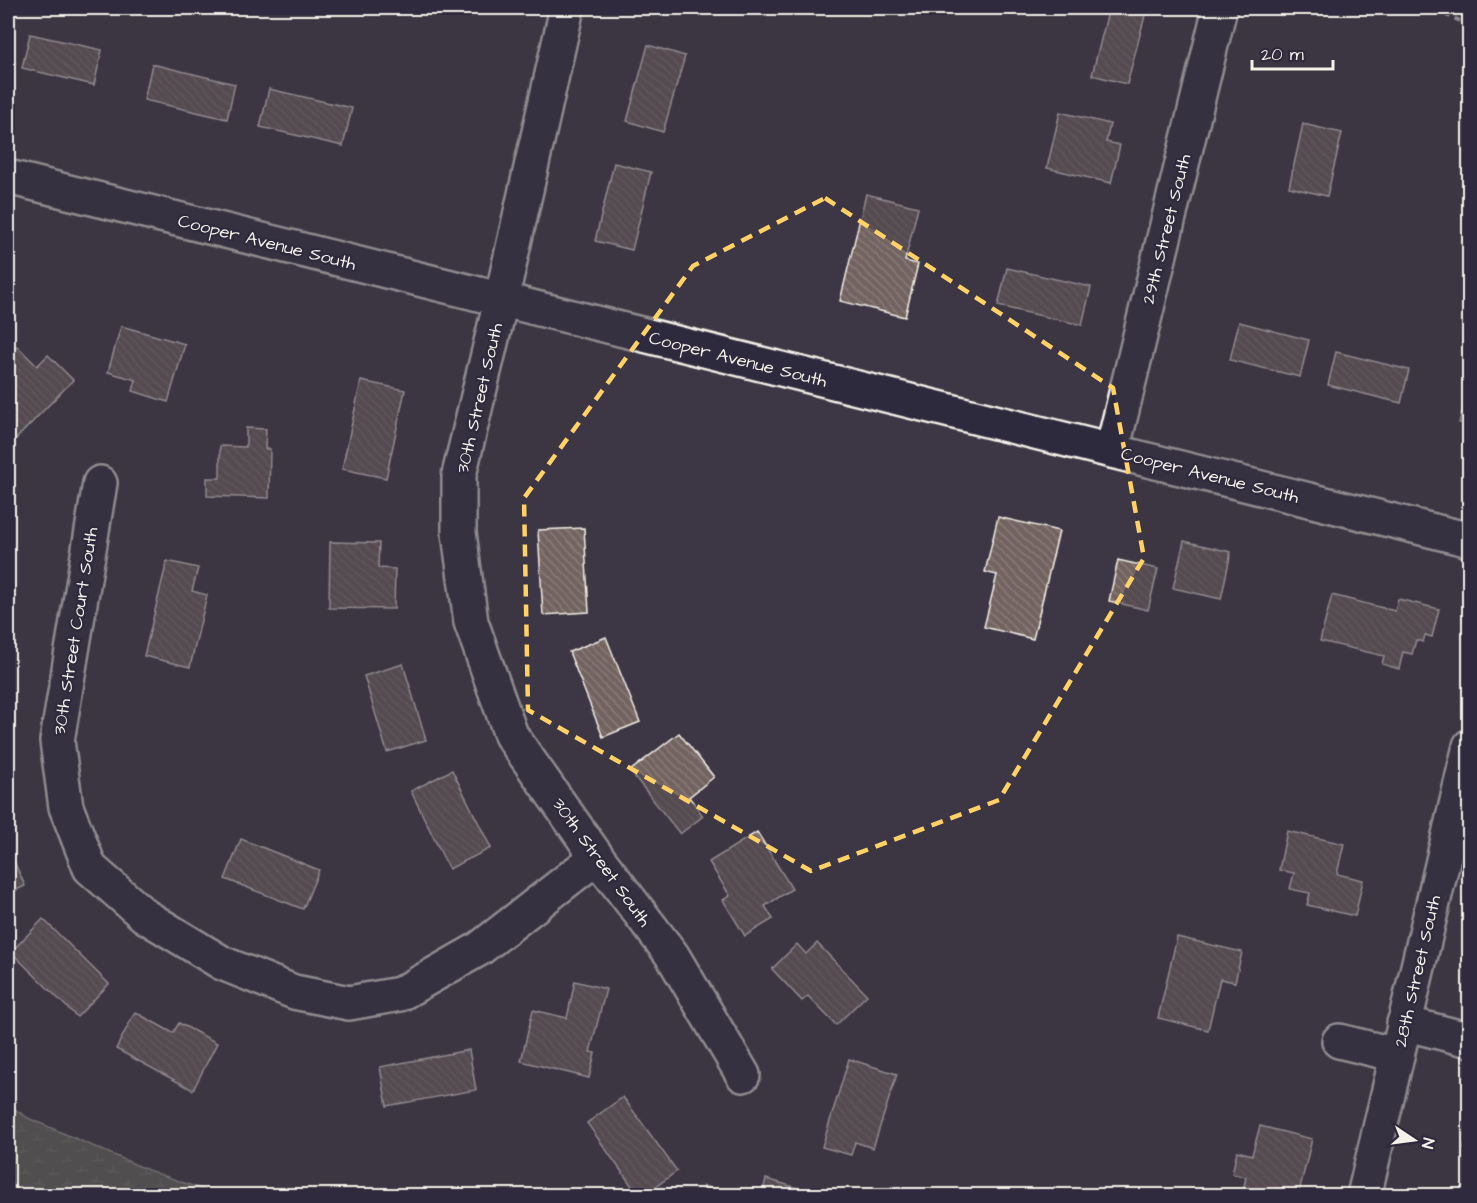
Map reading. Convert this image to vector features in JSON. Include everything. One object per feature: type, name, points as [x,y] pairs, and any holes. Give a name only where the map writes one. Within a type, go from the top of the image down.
[{"type":"street","name":"30th Street South","points":[[567,8],[459,475],[459,533],[471,622],[511,735],[597,857],[672,956],[743,1076]]},
{"type":"street","name":"29th Street South","points":[[1112,451],[1220,8]]},
{"type":"street","name":"Cooper Avenue South","points":[[8,177],[1470,540]]},
{"type":"street","name":"30th Street Court South","points":[[100,483],[57,741],[66,807],[90,868],[145,916],[222,963],[294,992],[349,1003],[400,994],[479,949],[597,857]]},
{"type":"street","name":"28th Street South","points":[[1364,1196],[1470,746]]},
{"type":"street","points":[[1404,1023],[1470,1040]]},
{"type":"street","points":[[1338,1041],[1397,1055]]},
{"type":"path","points":[[1440,8],[1439,12],[1470,25]]},
{"type":"highlighted area","points":[[825,198],[1113,388],[1144,558],[999,800],[811,871],[528,710],[524,498],[693,266]]},
{"type":"green space","points":[[8,1105],[28,1118],[148,1170],[218,1195],[8,1195]]},
{"type":"building","points":[[1109,8],[1147,8],[1127,84],[1092,75]]},
{"type":"building","points":[[30,34],[102,50],[94,85],[22,68]]},
{"type":"building","points":[[648,45],[685,56],[663,132],[627,121]]},
{"type":"building","points":[[152,64],[235,84],[227,119],[144,100]]},
{"type":"building","points":[[269,89],[352,108],[343,146],[260,127]]},
{"type":"building","points":[[1060,112],[1110,124],[1106,142],[1120,145],[1111,183],[1047,168]]},
{"type":"building","points":[[1303,124],[1342,133],[1327,196],[1289,187]]},
{"type":"building","points":[[614,163],[651,172],[632,250],[595,241]]},
{"type":"building","points":[[866,194],[918,207],[905,261],[918,264],[905,317],[840,301]]},
{"type":"building","points":[[1007,268],[1091,287],[1082,325],[998,306]]},
{"type":"building","points":[[1239,322],[1309,340],[1300,377],[1230,360]]},
{"type":"building","points":[[121,326],[185,344],[168,402],[133,391],[136,380],[108,372]]},
{"type":"building","points":[[17,346],[37,366],[48,355],[73,380],[11,444],[8,440],[8,356]]},
{"type":"building","points":[[1336,352],[1409,370],[1401,403],[1328,385]]},
{"type":"building","points":[[361,381],[405,390],[386,478],[342,469]]},
{"type":"building","points":[[1468,387],[1470,387],[1470,425],[1459,423]]},
{"type":"building","points":[[246,428],[266,429],[265,449],[270,449],[269,498],[207,496],[207,478],[220,478],[220,446],[246,447]]},
{"type":"building","points":[[998,517],[1059,531],[1033,639],[984,627],[997,575],[985,572]]},
{"type":"building","points":[[584,528],[589,612],[543,615],[538,530]]},
{"type":"building","points":[[1184,541],[1231,552],[1221,599],[1173,588]]},
{"type":"building","points":[[330,542],[379,543],[378,568],[395,569],[394,609],[329,608]]},
{"type":"building","points":[[1118,560],[1158,569],[1148,610],[1109,601]]},
{"type":"building","points":[[167,561],[198,568],[192,591],[207,595],[190,667],[144,656]]},
{"type":"building","points":[[1332,595],[1395,611],[1398,599],[1439,609],[1432,637],[1425,635],[1423,642],[1416,640],[1412,654],[1403,652],[1399,669],[1382,664],[1384,656],[1320,641]]},
{"type":"building","points":[[606,637],[640,722],[603,737],[569,652]]},
{"type":"building","points":[[403,664],[426,740],[387,752],[364,676]]},
{"type":"building","points":[[679,733],[714,777],[689,797],[703,816],[680,834],[630,771]]},
{"type":"building","points":[[452,770],[491,848],[449,869],[411,791]]},
{"type":"building","points":[[1287,831],[1344,844],[1337,874],[1363,880],[1355,916],[1307,905],[1310,893],[1290,889],[1294,873],[1279,870]]},
{"type":"building","points":[[757,832],[792,889],[765,906],[773,919],[745,936],[723,900],[730,896],[709,862]]},
{"type":"building","points":[[241,839],[319,870],[303,909],[225,879]]},
{"type":"building","points":[[8,848],[25,886],[8,894]]},
{"type":"building","points":[[43,919],[109,984],[77,1017],[11,952]]},
{"type":"building","points":[[1177,937],[1242,952],[1235,982],[1220,979],[1208,1030],[1158,1018]]},
{"type":"building","points":[[817,943],[867,995],[836,1025],[808,996],[802,1001],[772,969],[797,944],[806,954]]},
{"type":"building","points":[[575,981],[606,989],[590,1052],[595,1053],[589,1078],[521,1061],[533,1010],[567,1018]]},
{"type":"building","points":[[135,1012],[173,1033],[179,1023],[217,1043],[193,1090],[116,1049]]},
{"type":"building","points":[[469,1050],[476,1090],[387,1106],[380,1067]]},
{"type":"building","points":[[849,1059],[897,1074],[873,1148],[855,1142],[851,1155],[822,1147]]},
{"type":"building","points":[[623,1097],[677,1171],[643,1196],[639,1196],[587,1123]]},
{"type":"building","points":[[1260,1126],[1312,1139],[1298,1196],[1242,1196],[1246,1177],[1232,1174],[1237,1151],[1252,1155]]},
{"type":"building","points":[[1470,1126],[1470,1150],[1464,1149]]},
{"type":"building","points":[[766,1179],[819,1194],[818,1196],[762,1196]]},
{"type":"building","points":[[704,1186],[735,1196],[702,1196]]}]
